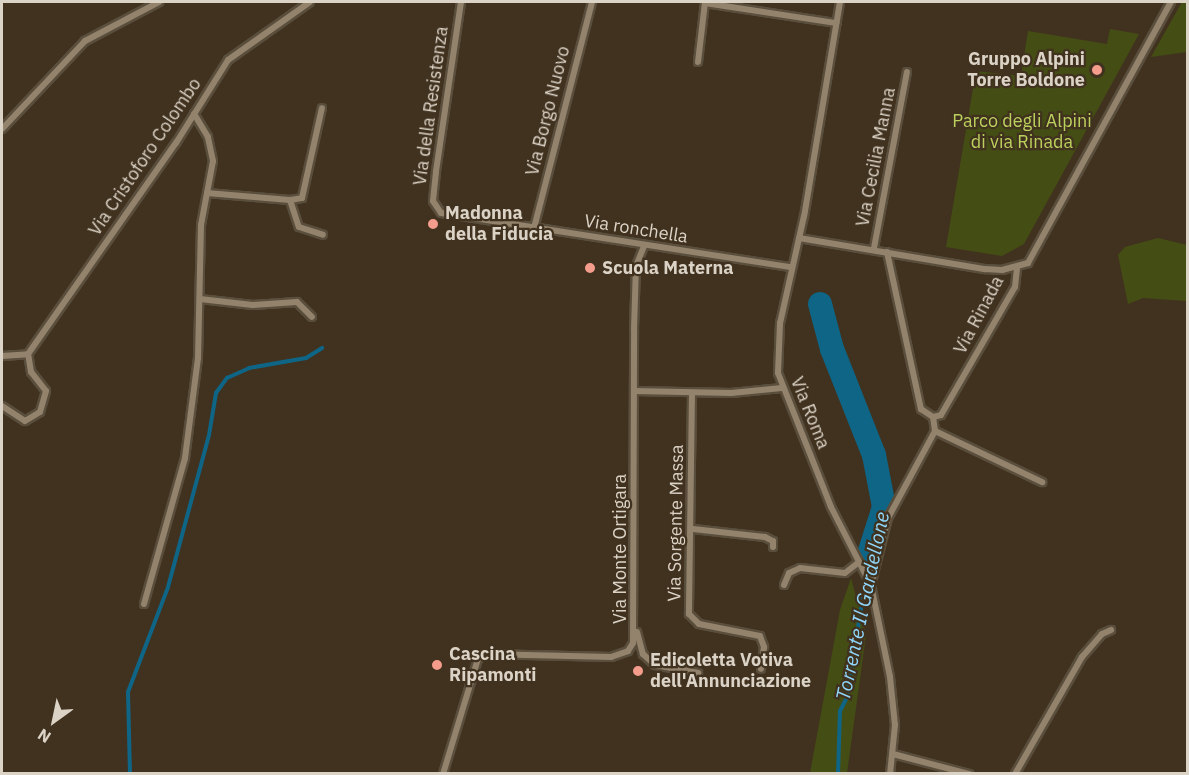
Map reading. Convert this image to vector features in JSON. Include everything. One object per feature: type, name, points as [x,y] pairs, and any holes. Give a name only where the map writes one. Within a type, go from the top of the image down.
[{"type":"street","points":[[2,129],[85,41],[159,2]]},
{"type":"street","name":"Via Cristoforo Colombo","points":[[28,354],[194,114],[228,60],[310,2]]},
{"type":"street","name":"Via della Resistenza","points":[[441,213],[433,201],[461,2]]},
{"type":"street","name":"Via Borgo Nuovo","points":[[534,228],[592,2]]},
{"type":"street","points":[[698,62],[705,2],[836,23]]},
{"type":"street","name":"Via Roma","points":[[840,2],[777,352],[782,388],[831,507],[871,585],[890,677],[893,754],[890,774]]},
{"type":"street","name":"Via Rinada","points":[[933,417],[941,415],[1015,287],[1017,268],[1035,254],[1171,2]]},
{"type":"street","name":"Via Cecilia Manna","points":[[874,248],[907,72]]},
{"type":"street","points":[[207,193],[290,200],[302,198],[322,108]]},
{"type":"street","points":[[144,604],[185,458],[198,358],[201,225],[211,153],[208,137],[194,114]]},
{"type":"street","points":[[290,200],[299,226],[323,235]]},
{"type":"street","name":"Via ronchella","points":[[441,213],[791,267]]},
{"type":"street","name":"Via Cecilia Manna","points":[[799,238],[874,248],[985,269],[1017,268]]},
{"type":"street","name":"Via Monte Ortigara","points":[[443,774],[478,659],[493,653],[611,657],[627,651],[636,627],[634,391],[636,266],[644,246]]},
{"type":"street","points":[[871,585],[888,518],[935,431],[933,417],[921,409],[887,252]]},
{"type":"street","points":[[200,299],[253,305],[297,302],[312,317]]},
{"type":"street","points":[[2,356],[28,354],[32,372],[45,391],[44,404],[29,421],[2,406]]},
{"type":"street","points":[[634,391],[692,393],[782,388]]},
{"type":"street","name":"Via Sorgente Massa","points":[[692,393],[693,529],[690,618],[699,624],[760,636],[764,647],[761,669]]},
{"type":"street","points":[[935,431],[1042,482]]},
{"type":"street","points":[[693,529],[765,537],[773,541],[773,547]]},
{"type":"street","points":[[784,585],[789,573],[800,568],[844,573],[860,563]]},
{"type":"street","points":[[636,627],[640,645],[650,660],[698,673]]},
{"type":"street","points":[[1015,774],[1083,657],[1102,634],[1111,630]]},
{"type":"street","points":[[893,754],[969,774]]},
{"type":"green space","points":[[1182,2],[1187,2],[1187,52],[1151,57]]},
{"type":"green space","name":"Parco degli Alpini di via Rinada","points":[[1110,29],[1139,34],[1024,244],[1002,256],[946,247],[976,71],[1021,76],[1028,31],[1107,44]]},
{"type":"green space","points":[[1158,238],[1187,245],[1187,301],[1143,298],[1128,304],[1118,255],[1125,247]]},
{"type":"green space","points":[[851,578],[866,635],[847,773],[810,773],[840,610]]},
{"type":"waterway","name":"Torrente Il Gardellone","points":[[820,304],[832,349],[874,455],[884,507],[870,551]]},
{"type":"waterway","points":[[130,774],[128,692],[168,587],[209,435],[216,393],[227,378],[249,368],[306,358],[322,348]]},
{"type":"waterway","name":"Torrente Il Gardellone","points":[[838,774],[840,711],[847,697],[870,551]]},
{"type":"place","name":"Gruppo Alpini Torre Boldone","points":[[1097,70]]},
{"type":"place","name":"Madonna della Fiducia","points":[[433,224]]},
{"type":"place","name":"Scuola Materna","points":[[590,268]]},
{"type":"place","name":"Cascina Ripamonti","points":[[437,665]]},
{"type":"place","name":"Edicoletta Votiva dell'Annunciazione","points":[[638,671]]}]
